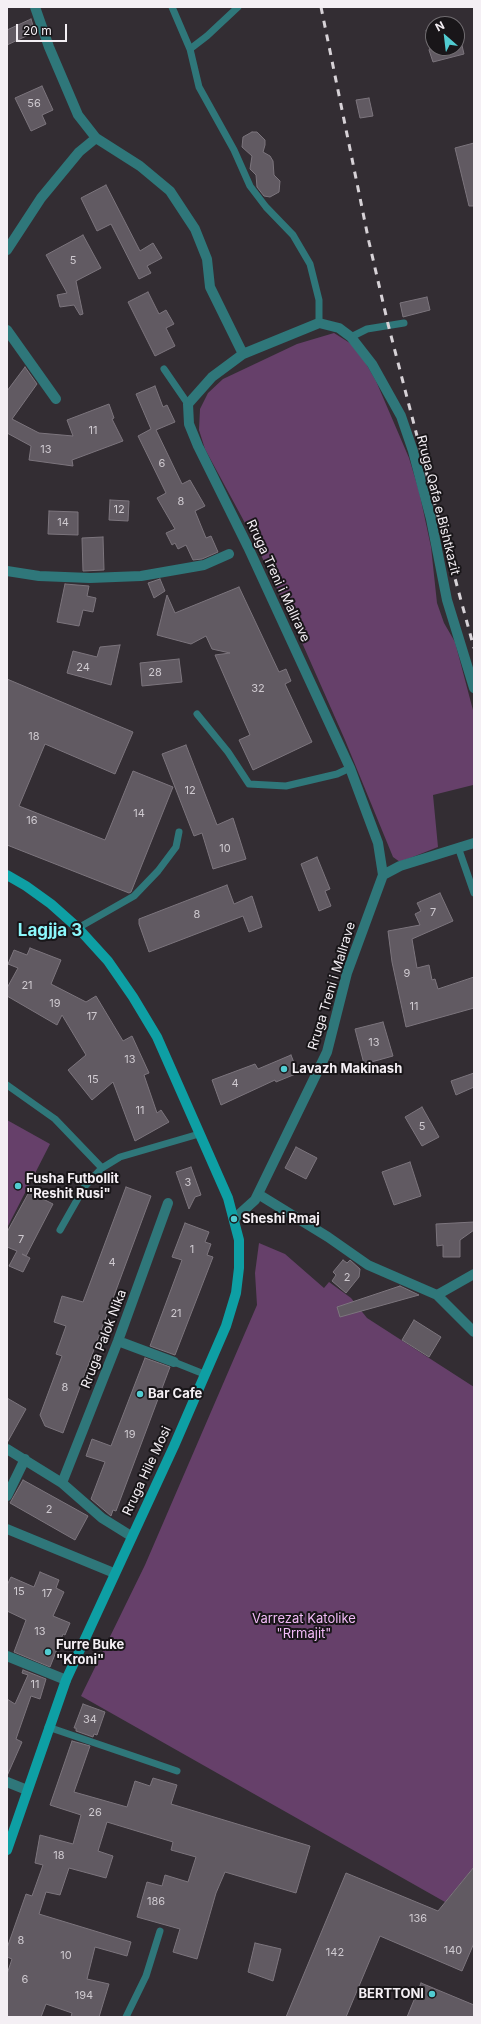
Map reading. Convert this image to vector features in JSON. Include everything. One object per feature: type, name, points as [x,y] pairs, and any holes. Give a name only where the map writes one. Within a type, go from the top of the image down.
[{"type":"main road","name":"Rruga Hile Mosi","points":[[7,876],[26,886],[52,904],[78,928],[108,961],[134,997],[153,1031],[177,1082],[228,1198],[238,1240],[239,1268],[236,1293],[226,1326],[174,1446],[131,1536],[66,1680],[48,1727],[7,1850]]},
{"type":"street","points":[[35,7],[49,47],[78,115],[96,138],[140,166],[170,191],[195,229],[207,259],[210,287],[243,354]]},
{"type":"street","points":[[7,250],[41,198],[79,152],[96,138]]},
{"type":"street","points":[[188,404],[212,377],[243,354],[319,323]]},
{"type":"street","name":"Rruga Qafa e Bishtkazit","points":[[319,323],[339,328],[351,337],[372,364],[401,416],[413,451],[431,519],[447,600],[474,688]]},
{"type":"street","points":[[7,330],[56,399]]},
{"type":"street","name":"Rruga Treni i Mallrave","points":[[188,404],[188,424],[248,547],[350,768],[378,843],[383,875],[347,973],[327,1052],[258,1194],[251,1205],[234,1219]]},
{"type":"street","points":[[7,571],[38,576],[90,578],[141,576],[204,565],[229,554]]},
{"type":"street","points":[[383,875],[400,866],[474,843]]},
{"type":"street","points":[[258,1194],[368,1264],[437,1295],[474,1332]]},
{"type":"street","name":"Rruga Palok Nika","points":[[62,1483],[118,1341],[168,1203]]},
{"type":"street","points":[[437,1295],[474,1274]]},
{"type":"street","points":[[118,1341],[174,1362]]},
{"type":"street","points":[[7,1449],[62,1483],[102,1518],[131,1536]]},
{"type":"street","points":[[7,1496],[25,1459]]},
{"type":"street","points":[[7,1529],[114,1573]]},
{"type":"street","points":[[7,1656],[66,1680]]},
{"type":"street","points":[[7,1782],[27,1790]]},
{"type":"lane","points":[[172,7],[190,49],[199,87],[234,150],[250,186],[266,207],[293,235],[310,264],[319,300],[319,323]]},
{"type":"lane","points":[[190,49],[207,36],[238,7]]},
{"type":"lane","points":[[351,337],[367,329],[404,323]]},
{"type":"lane","points":[[164,369],[188,404]]},
{"type":"lane","points":[[197,714],[228,752],[248,784],[286,786],[337,774],[350,768]]},
{"type":"lane","points":[[78,928],[134,896],[158,871],[176,847],[179,832]]},
{"type":"lane","points":[[458,847],[474,893]]},
{"type":"lane","points":[[7,1085],[55,1119],[77,1140],[102,1168]]},
{"type":"lane","points":[[60,1230],[85,1186],[102,1168],[120,1157],[199,1134]]},
{"type":"lane","points":[[174,1362],[204,1374]]},
{"type":"lane","points":[[48,1727],[177,1771]]},
{"type":"lane","points":[[126,2017],[146,1976],[160,1931]]},
{"type":"green space","points":[[334,333],[353,345],[364,360],[376,381],[409,458],[419,491],[431,547],[437,603],[444,623],[455,642],[474,714],[474,786],[433,795],[438,847],[400,862],[393,857],[345,740],[296,629],[252,536],[205,449],[199,430],[200,409],[208,393],[223,379],[297,344]]},
{"type":"green space","name":"Fusha Futbollit \"Reshit Rusi\"","points":[[7,1120],[50,1144],[7,1228]]},
{"type":"green space","name":"Varrezat Katolike \"Rrmajit\"","points":[[259,1243],[285,1254],[324,1288],[329,1282],[351,1298],[367,1318],[474,1387],[474,1867],[445,1902],[81,1696],[145,1565],[257,1305],[255,1273]]},
{"type":"building","points":[[31,19],[35,32],[7,45],[7,30]]},
{"type":"building","points":[[431,56],[456,56],[433,62]]},
{"type":"building","points":[[42,86],[53,110],[42,115],[46,124],[31,131],[15,98]]},
{"type":"building","points":[[369,98],[373,116],[360,118],[356,100]]},
{"type":"building","points":[[252,132],[257,132],[265,140],[263,152],[270,156],[273,161],[274,175],[280,181],[279,192],[270,197],[264,196],[257,187],[256,175],[250,169],[252,156],[242,147],[243,137]]},
{"type":"building","points":[[474,143],[474,206],[469,206],[455,148]]},
{"type":"building","points":[[106,185],[140,251],[153,243],[162,258],[147,266],[151,273],[139,279],[111,224],[97,231],[81,198]]},
{"type":"building","points":[[83,235],[101,268],[76,281],[83,314],[80,315],[74,305],[60,307],[57,295],[67,293],[46,255]]},
{"type":"building","points":[[148,292],[159,314],[166,310],[174,324],[166,328],[175,346],[155,356],[128,302]]},
{"type":"building","points":[[427,297],[430,310],[403,317],[400,303]]},
{"type":"building","points":[[25,367],[37,384],[12,419],[39,433],[73,436],[67,420],[109,404],[114,418],[112,419],[123,441],[72,460],[73,466],[29,460],[31,446],[7,433],[7,391]]},
{"type":"building","points":[[155,386],[163,407],[167,405],[175,422],[156,430],[182,484],[190,480],[205,506],[195,511],[206,538],[211,536],[218,552],[202,559],[193,560],[186,545],[178,549],[175,543],[172,545],[166,533],[175,529],[157,498],[166,493],[138,436],[151,429],[136,394]]},
{"type":"building","points":[[110,500],[129,501],[128,521],[109,520]]},
{"type":"building","points":[[49,511],[78,512],[78,535],[48,534]]},
{"type":"building","points":[[103,537],[104,570],[83,571],[82,538]]},
{"type":"building","points":[[160,579],[165,591],[154,598],[148,583]]},
{"type":"building","points":[[65,584],[89,586],[87,596],[96,598],[93,612],[83,610],[79,626],[57,622]]},
{"type":"building","points":[[239,587],[279,672],[286,669],[291,681],[285,684],[312,742],[253,770],[239,740],[250,735],[215,655],[230,653],[212,649],[206,636],[191,644],[157,635],[167,595],[175,613]]},
{"type":"building","points":[[120,645],[111,685],[67,673],[73,651],[97,657],[100,647]]},
{"type":"building","points":[[179,659],[182,682],[142,686],[140,663]]},
{"type":"building","points":[[7,679],[133,732],[115,774],[45,744],[19,806],[105,840],[133,771],[173,787],[131,892],[129,893],[7,845]]},
{"type":"building","points":[[186,745],[217,825],[233,818],[246,859],[213,869],[202,833],[194,836],[162,754]]},
{"type":"building","points":[[317,857],[330,889],[325,891],[331,906],[319,911],[301,864]]},
{"type":"building","points":[[227,885],[234,904],[252,896],[262,927],[249,932],[243,916],[149,952],[139,924],[139,919]]},
{"type":"building","points":[[440,893],[453,921],[412,939],[417,968],[429,965],[432,980],[435,979],[438,989],[474,977],[474,1008],[406,1027],[392,962],[388,931],[420,925],[415,914],[421,911],[417,903]]},
{"type":"building","points":[[30,948],[61,960],[51,984],[86,1002],[96,996],[123,1041],[132,1036],[149,1073],[144,1075],[157,1113],[161,1110],[169,1122],[135,1141],[113,1082],[92,1100],[68,1070],[86,1055],[62,1015],[57,1025],[7,996],[7,988],[18,968],[8,964],[14,950],[27,955]]},
{"type":"building","points":[[383,1022],[393,1056],[364,1064],[355,1029]]},
{"type":"building","points":[[291,1055],[298,1073],[276,1082],[275,1080],[221,1105],[212,1080],[255,1064],[258,1069]]},
{"type":"building","points":[[474,1073],[474,1087],[456,1095],[451,1081]]},
{"type":"building","points":[[422,1107],[439,1137],[422,1146],[405,1117]]},
{"type":"building","points":[[296,1147],[317,1158],[306,1179],[285,1168]]},
{"type":"building","points":[[410,1162],[421,1196],[394,1205],[382,1172]]},
{"type":"building","points":[[191,1167],[201,1195],[195,1197],[189,1209],[176,1172]]},
{"type":"building","points":[[126,1187],[151,1196],[63,1433],[45,1426],[40,1415],[62,1356],[56,1354],[66,1326],[54,1322],[62,1296],[83,1302]]},
{"type":"building","points":[[29,1192],[53,1204],[26,1256],[30,1258],[23,1272],[9,1266],[17,1251],[7,1247],[7,1232]]},
{"type":"building","points":[[474,1222],[474,1230],[460,1240],[460,1257],[443,1257],[443,1245],[437,1246],[436,1224]]},
{"type":"building","points":[[185,1223],[209,1232],[205,1242],[211,1244],[207,1255],[213,1257],[175,1355],[150,1346],[182,1260],[172,1257]]},
{"type":"building","points":[[343,1260],[347,1263],[350,1260],[360,1269],[359,1277],[346,1293],[332,1281],[336,1275],[333,1272]]},
{"type":"building","points":[[400,1286],[419,1295],[340,1317],[337,1307]]},
{"type":"building","points":[[414,1320],[441,1337],[429,1357],[402,1340]]},
{"type":"building","points":[[145,1358],[170,1367],[116,1511],[113,1510],[111,1516],[91,1499],[105,1462],[86,1456],[92,1439],[111,1446]]},
{"type":"building","points":[[7,1398],[26,1409],[7,1443]]},
{"type":"building","points":[[23,1480],[88,1516],[75,1540],[10,1503]]},
{"type":"building","points":[[40,1572],[59,1580],[56,1588],[64,1592],[53,1616],[70,1623],[65,1635],[63,1634],[50,1667],[14,1652],[26,1620],[7,1611],[7,1585],[11,1577],[34,1587]]},
{"type":"building","points":[[23,1670],[46,1679],[40,1699],[31,1696],[16,1739],[22,1742],[7,1776],[7,1699],[15,1704],[28,1675],[22,1673]]},
{"type":"building","points":[[83,1704],[105,1712],[97,1735],[94,1734],[93,1737],[76,1731],[76,1728],[74,1728]]},
{"type":"building","points":[[72,1741],[90,1746],[74,1792],[127,1807],[135,1781],[150,1786],[153,1778],[177,1785],[171,1804],[310,1846],[296,1893],[225,1872],[216,1893],[197,1959],[173,1952],[180,1929],[137,1917],[147,1882],[162,1886],[165,1875],[188,1882],[196,1857],[171,1850],[173,1842],[107,1822],[98,1851],[113,1856],[106,1878],[69,1868],[60,1895],[46,1892],[39,1914],[131,1942],[127,1956],[95,1947],[87,1979],[109,1984],[99,2017],[71,2017],[72,2013],[46,2004],[41,2017],[7,2017],[7,1974],[12,1959],[7,1957],[7,1948],[26,1894],[32,1896],[43,1865],[35,1863],[40,1835],[73,1844],[81,1815],[50,1805]]},
{"type":"building","points":[[474,1867],[474,1943],[462,1971],[380,1936],[346,2017],[286,2017],[346,1873],[438,1911]]},
{"type":"building","points":[[255,1943],[281,1949],[273,1981],[248,1972]]},
{"type":"building","name":"BERTTONI","points":[[421,1983],[474,2005],[474,2017],[407,2017]]},
{"type":"railway","points":[[321,7],[369,242],[388,324],[474,648]]},
{"type":"place","name":"Lavazh Makinash","points":[[284,1069]]},
{"type":"place","name":"Fusha Futbollit \"Reshit Rusi\"","points":[[18,1186]]},
{"type":"place","name":"Sheshi Rmaj","points":[[234,1219]]},
{"type":"place","name":"Bar Cafe","points":[[140,1394]]},
{"type":"place","name":"Furre Buke \"Kroni\"","points":[[48,1652]]},
{"type":"place","name":"BERTTONI","points":[[432,1994]]},
{"type":"district","name":"Lagjja 3","points":[[50,931]]}]
